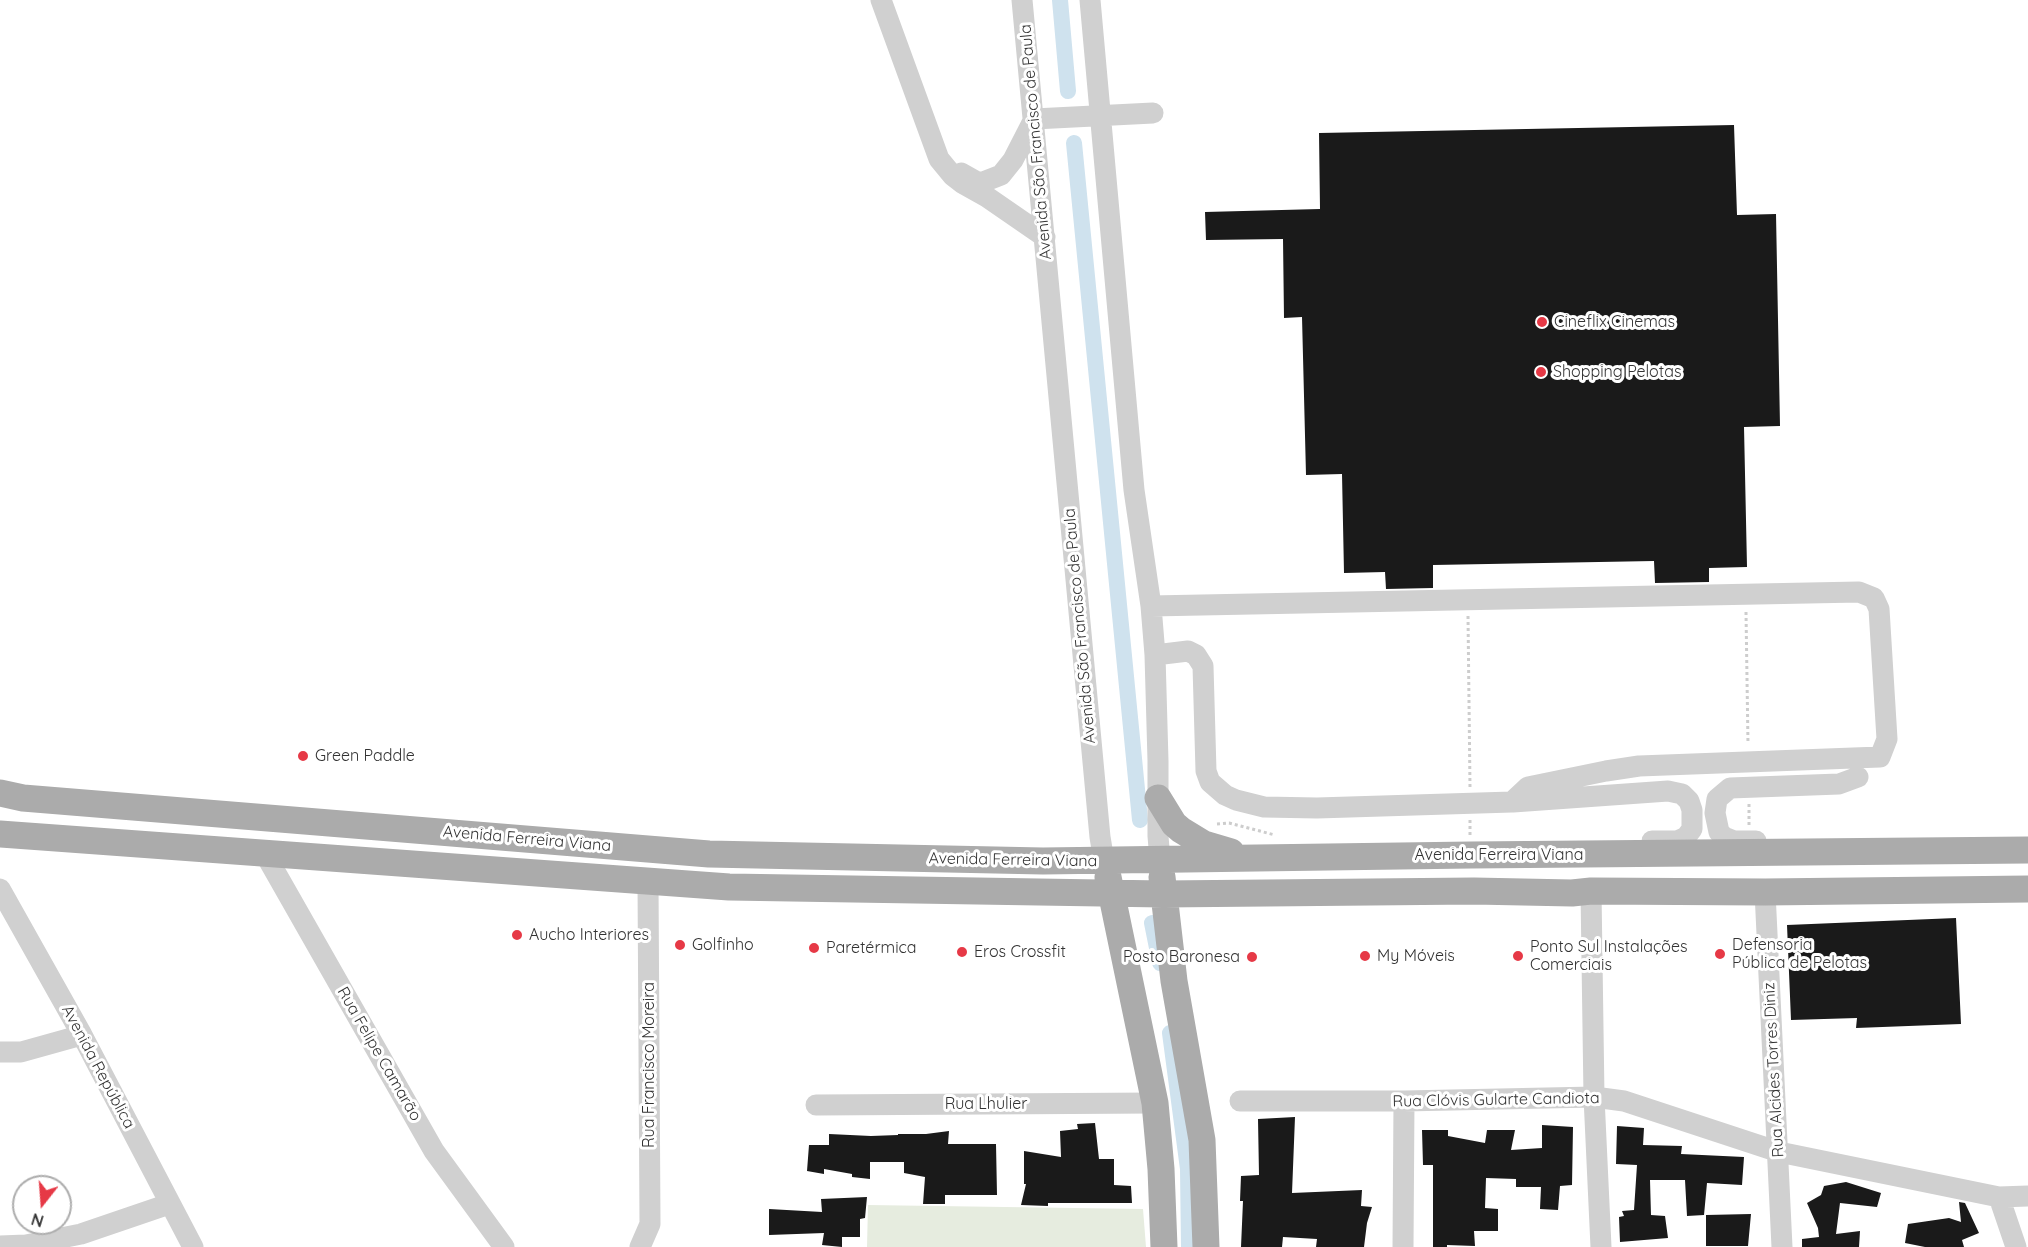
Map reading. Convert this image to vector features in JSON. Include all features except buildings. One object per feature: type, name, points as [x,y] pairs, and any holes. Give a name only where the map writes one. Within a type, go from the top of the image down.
[{"type":"main road","name":"Avenida Ferreira Viana","points":[[0,794],[23,798],[709,854],[1104,861],[2028,850]]},
{"type":"main road","points":[[0,794],[8,813],[7,821],[0,833]]},
{"type":"main road","points":[[1158,798],[1174,824],[1188,835],[1204,844],[1249,858]]},
{"type":"main road","name":"Avenida Ferreira Viana","points":[[0,833],[729,887],[1163,894],[2028,890]]},
{"type":"main road","points":[[1160,860],[1175,985],[1202,1140],[1206,1247]]},
{"type":"main road","name":"Avenida São Francisco de Paula","points":[[1104,861],[1155,1103],[1161,1169],[1164,1247]]},
{"type":"main road","points":[[1131,988],[1175,985]]},
{"type":"street","points":[[881,0],[939,159],[953,176],[1045,237]]},
{"type":"street","name":"Avenida São Francisco de Paula","points":[[1022,0],[1042,119],[1045,237],[1104,861]]},
{"type":"street","points":[[1090,0],[1096,115],[1134,490],[1151,606],[1155,655],[1160,860]]},
{"type":"street","points":[[933,145],[955,168],[971,179],[983,182],[992,180],[1005,171],[1042,119],[1154,113]]},
{"type":"street","points":[[1151,606],[1859,592],[1874,598],[1879,609],[1887,739],[1880,757],[1639,766],[1528,787],[1512,802]]},
{"type":"street","points":[[1155,655],[1188,651],[1196,655],[1203,666],[1206,771],[1210,782],[1225,795],[1248,804],[1317,808],[1512,802],[1668,791],[1682,794],[1689,801],[1692,810],[1692,829],[1686,837],[1677,840],[1594,843],[1564,855]]},
{"type":"street","points":[[1858,777],[1839,784],[1730,788],[1717,799],[1715,813],[1719,832],[1734,841],[1886,840],[1923,851]]},
{"type":"street","name":"Rua Felipe Camarão","points":[[265,854],[434,1151],[504,1247]]},
{"type":"street","name":"Rua Francisco Moreira","points":[[640,1247],[650,1224],[648,881]]},
{"type":"street","name":"Avenida República","points":[[0,889],[82,1035],[193,1247]]},
{"type":"street","points":[[1591,891],[1594,1097],[1601,1247]]},
{"type":"street","name":"Rua Alcides Torres Diniz","points":[[1765,892],[1782,1247]]},
{"type":"street","points":[[0,1052],[21,1052],[82,1035]]},
{"type":"street","name":"Rua Clóvis Gularte Candiota","points":[[1239,1101],[1404,1101],[1594,1097],[1624,1101],[1779,1152],[1999,1197],[2028,1196]]},
{"type":"street","points":[[1403,1247],[1404,1101]]},
{"type":"street","name":"Rua Lhulier","points":[[816,1105],[1155,1103]]},
{"type":"street","points":[[1999,1197],[2016,1247]]},
{"type":"street","points":[[0,1246],[26,1245],[81,1234],[169,1204]]},
{"type":"path","points":[[1745,594],[1749,762]]},
{"type":"path","points":[[1468,600],[1472,855]]},
{"type":"path","points":[[1749,786],[1750,832]]},
{"type":"shaded area","points":[[868,1205],[1143,1209],[1146,1247],[867,1247]]},
{"type":"waterway","points":[[1060,0],[1068,91]]},
{"type":"waterway","points":[[1074,143],[1140,820]]},
{"type":"waterway","points":[[1152,923],[1160,963]]},
{"type":"waterway","points":[[1170,1033],[1188,1169],[1189,1247]]},
{"type":"place","name":"Cineflix Cinemas","points":[[1542,322]]},
{"type":"place","name":"Shopping Pelotas","points":[[1541,372]]},
{"type":"place","name":"Green Paddle","points":[[303,756]]},
{"type":"place","name":"Aucho Interiores","points":[[517,935]]},
{"type":"place","name":"Golfinho","points":[[680,945]]},
{"type":"place","name":"Paretérmica","points":[[814,948]]},
{"type":"place","name":"Eros Crossfit","points":[[962,952]]},
{"type":"place","name":"Defensoria Pública de Pelotas","points":[[1720,954]]},
{"type":"place","name":"My Móveis","points":[[1365,956]]},
{"type":"place","name":"Ponto Sul Instalações Comerciais","points":[[1518,956]]},
{"type":"place","name":"Posto Baronesa","points":[[1252,957]]}]
